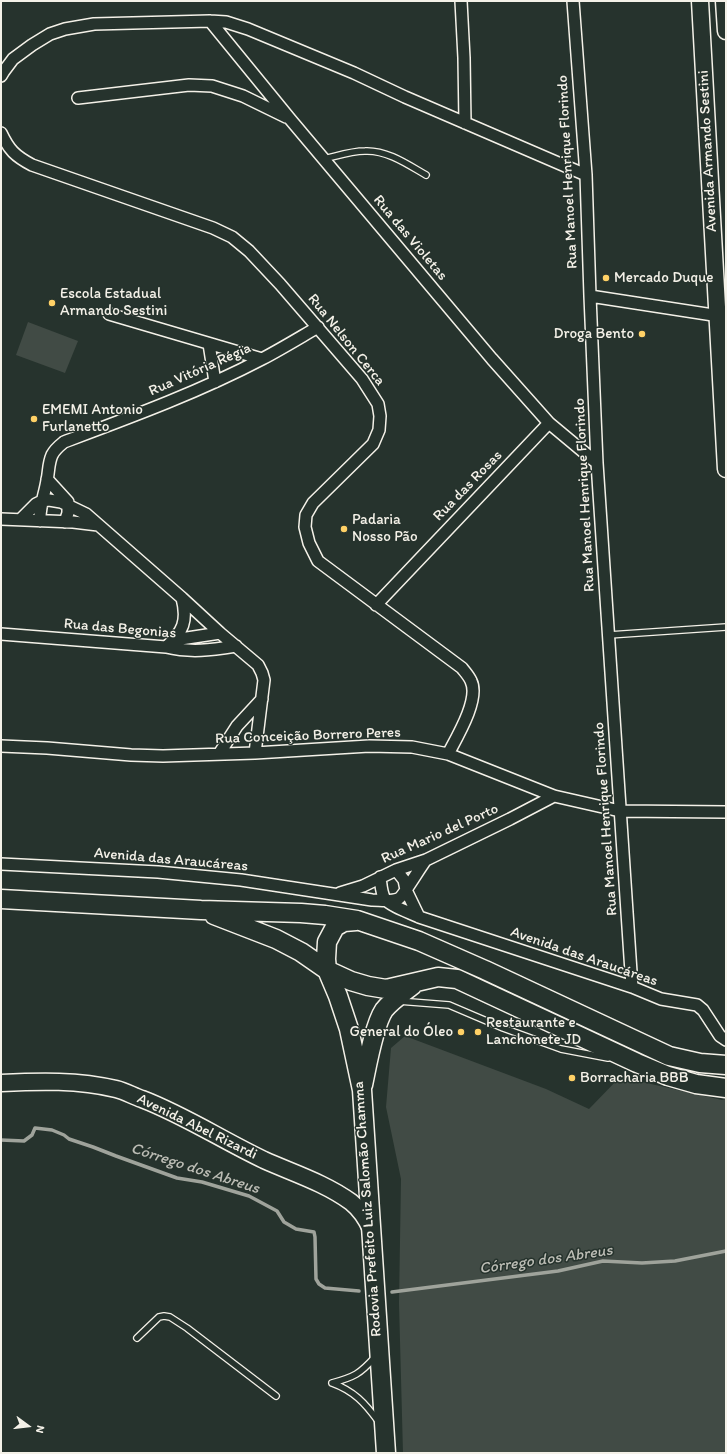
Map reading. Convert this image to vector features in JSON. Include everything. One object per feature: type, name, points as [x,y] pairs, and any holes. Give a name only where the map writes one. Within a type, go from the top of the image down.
[{"type":"main road","points":[[1,899],[200,910],[326,915],[356,920],[419,941],[485,970],[669,1056],[700,1063],[726,1065]]},
{"type":"main road","points":[[200,910],[276,939],[302,952],[327,970],[351,981],[386,989],[438,978],[457,979],[668,1076],[696,1084],[726,1088]]},
{"type":"main road","points":[[327,970],[326,950],[330,934],[335,927],[344,922],[356,920]]},
{"type":"main road","points":[[276,939],[305,964],[324,985],[335,1001],[349,1029]]},
{"type":"main road","name":"Rodovia Prefeito Luiz Salomão Chamma","points":[[327,970],[338,996],[349,1029],[362,1090],[386,1453]]},
{"type":"main road","points":[[362,1090],[379,1022],[384,1011],[392,1001],[416,983]]},
{"type":"street","points":[[461,1],[465,123]]},
{"type":"street","name":"Rua Manoel Henrique Florindo","points":[[573,1],[586,175],[598,464],[632,988]]},
{"type":"street","name":"Avenida Armando Sestini","points":[[700,1],[722,317],[726,468]]},
{"type":"street","points":[[724,1],[726,31]]},
{"type":"street","points":[[1,76],[13,59],[32,45],[50,34],[65,29],[94,24],[210,21],[226,22],[248,29],[354,73],[405,97],[586,175]]},
{"type":"street","name":"Rua das Violetas","points":[[210,21],[290,119],[492,359],[549,423],[598,464]]},
{"type":"street","points":[[78,98],[189,85],[212,86],[243,96],[290,119]]},
{"type":"street","name":"Rua Nelson Cerca","points":[[1,133],[6,144],[18,157],[32,165],[213,228],[232,237],[254,256],[318,327],[362,379],[378,404],[380,416],[379,430],[373,444],[313,503],[306,515],[305,527],[309,543],[318,561],[462,668],[471,681],[473,688],[472,701],[448,754]]},
{"type":"street","points":[[590,296],[722,317]]},
{"type":"street","points":[[109,314],[262,359]]},
{"type":"street","name":"Rua Vitória Régia","points":[[40,521],[40,507],[51,456],[64,442],[175,400],[262,359],[318,327]]},
{"type":"street","points":[[209,344],[214,382]]},
{"type":"street","name":"Rua das Rosas","points":[[376,605],[549,423]]},
{"type":"street","points":[[47,479],[68,502],[68,513],[65,522]]},
{"type":"street","points":[[21,519],[42,501],[53,500],[68,505],[86,514],[258,665],[264,680],[256,754]]},
{"type":"street","points":[[1,519],[21,519],[98,525]]},
{"type":"street","points":[[170,644],[184,626],[186,617],[182,598]]},
{"type":"street","name":"Rua das Begonias","points":[[1,634],[170,644],[220,633]]},
{"type":"street","name":"Rua das Begonias","points":[[170,644],[182,650],[195,651],[236,646]]},
{"type":"street","points":[[219,754],[237,726],[262,699]]},
{"type":"street","name":"Rua Conceição Borrero Peres","points":[[1,746],[131,755],[256,754],[369,746],[412,748],[448,754],[554,796],[620,811],[726,812]]},
{"type":"street","name":"Rua Mario del Porto","points":[[337,894],[357,889],[396,870],[426,860],[554,796]]},
{"type":"street","points":[[380,877],[383,895],[386,901],[399,898],[426,860]]},
{"type":"street","name":"Avenida das Araucáreas","points":[[1,864],[158,872],[241,880],[386,901],[419,917],[661,999],[697,1005],[703,1010],[717,1031],[726,1040]]},
{"type":"street","points":[[396,870],[404,880],[406,890],[419,917]]},
{"type":"street","name":"Avenida Abel Rizardi","points":[[1,1083],[53,1081],[86,1084],[117,1090],[166,1108],[264,1160],[325,1187],[359,1209],[365,1216],[371,1229]]},
{"type":"lane","points":[[324,159],[363,151],[375,151],[390,155],[426,175]]},
{"type":"lane","points":[[609,634],[726,627]]},
{"type":"lane","points":[[392,1001],[449,1005],[503,1028],[561,1049],[637,1063]]},
{"type":"lane","points":[[137,1338],[159,1317],[170,1317],[187,1328],[276,1396]]},
{"type":"lane","points":[[379,1352],[357,1375],[332,1383],[350,1391],[366,1406],[385,1431]]},
{"type":"shaded area","points":[[28,322],[78,341],[65,373],[16,355]]},
{"type":"shaded area","points":[[405,1036],[546,1089],[589,1109],[620,1077],[722,1100],[726,1099],[726,1453],[403,1453],[399,1303],[401,1179],[386,1107],[391,1048]]},
{"type":"waterway","name":"Córrego dos Abreus","points":[[1,1140],[24,1141],[32,1135],[35,1128],[52,1130],[69,1139],[177,1178],[202,1182],[249,1196],[277,1211],[284,1222],[296,1229],[314,1232],[316,1279],[319,1284],[325,1288],[359,1291]]},
{"type":"waterway","name":"Córrego dos Abreus","points":[[392,1292],[558,1271],[603,1261],[642,1263],[675,1261],[726,1251]]},
{"type":"place","name":"Mercado Duque","points":[[606,278]]},
{"type":"place","name":"Escola Estadual Armando Sestini","points":[[52,303]]},
{"type":"place","name":"Droga Bento","points":[[642,334]]},
{"type":"place","name":"EMEMI Antonio Furlanetto","points":[[34,419]]},
{"type":"place","name":"Padaria Nosso Pão","points":[[344,529]]},
{"type":"place","name":"General do Óleo","points":[[461,1032]]},
{"type":"place","name":"Restaurante e Lanchonete JD","points":[[478,1032]]},
{"type":"place","name":"Borracharia BBB","points":[[572,1078]]}]
